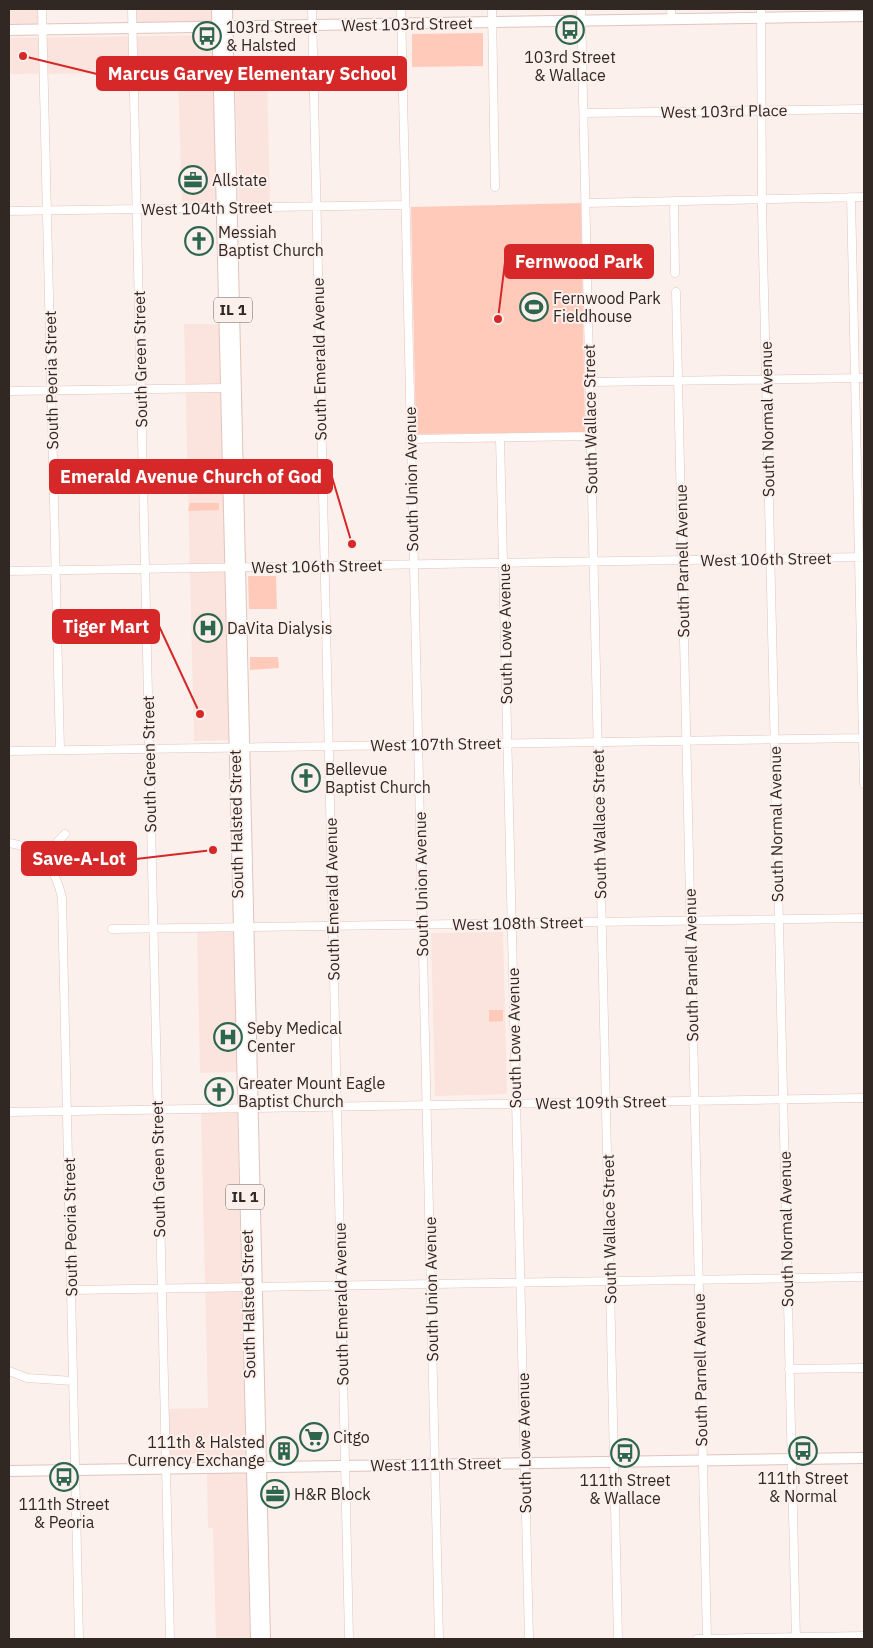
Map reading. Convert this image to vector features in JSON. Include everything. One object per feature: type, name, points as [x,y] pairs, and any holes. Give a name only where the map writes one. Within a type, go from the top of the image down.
[{"type":"main road","name":"South Halsted Street","points":[[217,9],[222,27],[248,1107],[256,1467],[256,1639]]},
{"type":"main road","name":"South Halsted Street","points":[[222,27],[227,9]]},
{"type":"main road","name":"West 103rd Street","points":[[9,30],[582,21],[672,14],[761,13],[864,16]]},
{"type":"main road","name":"West 111th Street","points":[[9,1471],[864,1458]]},
{"type":"main road","name":"South Halsted Street","points":[[256,1467],[265,1639]]},
{"type":"street","name":"South Peoria Street","points":[[42,9],[60,750]]},
{"type":"street","name":"South Green Street","points":[[132,9],[170,1639]]},
{"type":"street","name":"South Emerald Avenue","points":[[312,9],[349,1639]]},
{"type":"street","name":"South Union Avenue","points":[[401,9],[439,1639]]},
{"type":"street","points":[[492,9],[495,186]]},
{"type":"street","name":"South Wallace Street","points":[[581,9],[618,1639]]},
{"type":"street","name":"South Normal Avenue","points":[[761,13],[762,199],[796,1638]]},
{"type":"street","name":"West 103rd Place","points":[[584,113],[864,109]]},
{"type":"street","points":[[851,197],[855,378],[862,557],[864,784]]},
{"type":"street","points":[[586,203],[864,197]]},
{"type":"street","points":[[674,201],[675,273]]},
{"type":"street","name":"West 104th Street","points":[[9,211],[405,205]]},
{"type":"street","name":"South Parnell Avenue","points":[[676,292],[707,1639]]},
{"type":"street","points":[[589,382],[864,378]]},
{"type":"street","points":[[9,391],[230,388]]},
{"type":"street","points":[[410,439],[590,436]]},
{"type":"street","name":"South Lowe Avenue","points":[[500,438],[529,1639]]},
{"type":"street","name":"West 106th Street","points":[[9,571],[862,557]]},
{"type":"street","name":"West 107th Street","points":[[9,751],[864,738]]},
{"type":"street","points":[[9,843],[26,848],[43,857],[65,834]]},
{"type":"street","name":"South Peoria Street","points":[[43,857],[55,876],[62,898],[79,1639]]},
{"type":"street","name":"West 108th Street","points":[[112,930],[864,918]]},
{"type":"street","name":"West 109th Street","points":[[9,1112],[864,1098]]},
{"type":"street","points":[[72,1290],[864,1277]]},
{"type":"street","points":[[789,1369],[864,1368]]},
{"type":"street","points":[[9,1371],[27,1378],[74,1381]]},
{"type":"street","points":[[697,1639],[864,1636]]},
{"type":"shaded area","points":[[9,9],[38,9],[38,24],[9,25]]},
{"type":"shaded area","points":[[136,9],[212,9],[212,22],[136,23]]},
{"type":"shaded area","points":[[483,33],[483,66],[412,67],[412,34]]},
{"type":"shaded area","points":[[212,35],[217,208],[182,208],[178,73],[9,74],[9,38]]},
{"type":"shaded area","points":[[267,75],[270,203],[239,204],[235,76]]},
{"type":"shaded area","points":[[581,203],[585,432],[416,434],[411,207]]},
{"type":"shaded area","points":[[184,324],[219,324],[230,740],[194,741]]},
{"type":"shaded area","points":[[190,503],[219,503],[219,510],[188,511]]},
{"type":"shaded area","points":[[248,576],[276,576],[277,609],[249,609]]},
{"type":"shaded area","points":[[250,657],[278,657],[279,668],[250,670]]},
{"type":"shaded area","points":[[233,928],[237,1072],[200,1073],[197,929]]},
{"type":"shaded area","points":[[503,932],[507,1094],[435,1096],[431,933]]},
{"type":"shaded area","points":[[489,1010],[503,1010],[503,1021],[489,1022]]},
{"type":"shaded area","points":[[237,1112],[246,1461],[166,1463],[165,1409],[208,1408],[201,1113]]},
{"type":"shaded area","points":[[246,1472],[250,1639],[216,1639],[213,1528],[208,1528],[207,1473]]},
{"type":"place","name":"103rd Street & Wallace","points":[[570,30]]},
{"type":"place","name":"103rd Street & Halsted","points":[[207,36]]},
{"type":"place","name":"Marcus Garvey Elementary School","points":[[23,56]]},
{"type":"place","name":"Allstate","points":[[193,180]]},
{"type":"place","name":"Messiah Baptist Church","points":[[199,241]]},
{"type":"place","name":"Fernwood Park Fieldhouse","points":[[534,307]]},
{"type":"place","name":"Fernwood Park","points":[[498,319]]},
{"type":"place","name":"Emerald Avenue Church of God","points":[[352,544]]},
{"type":"place","name":"DaVita Dialysis","points":[[208,628]]},
{"type":"place","name":"Tiger Mart","points":[[200,714]]},
{"type":"place","name":"Bellevue Baptist Church","points":[[306,778]]},
{"type":"place","name":"Save-A-Lot","points":[[213,850]]},
{"type":"place","name":"Seby Medical Center","points":[[228,1037]]},
{"type":"place","name":"Greater Mount Eagle Baptist Church","points":[[219,1092]]},
{"type":"place","name":"Citgo","points":[[314,1437]]},
{"type":"place","name":"111th & Halsted Currency Exchange","points":[[284,1451]]},
{"type":"place","name":"111th Street & Normal","points":[[803,1451]]},
{"type":"place","name":"111th Street & Wallace","points":[[625,1453]]},
{"type":"place","name":"111th Street & Peoria","points":[[64,1477]]},
{"type":"place","name":"H&R Block","points":[[275,1494]]}]
